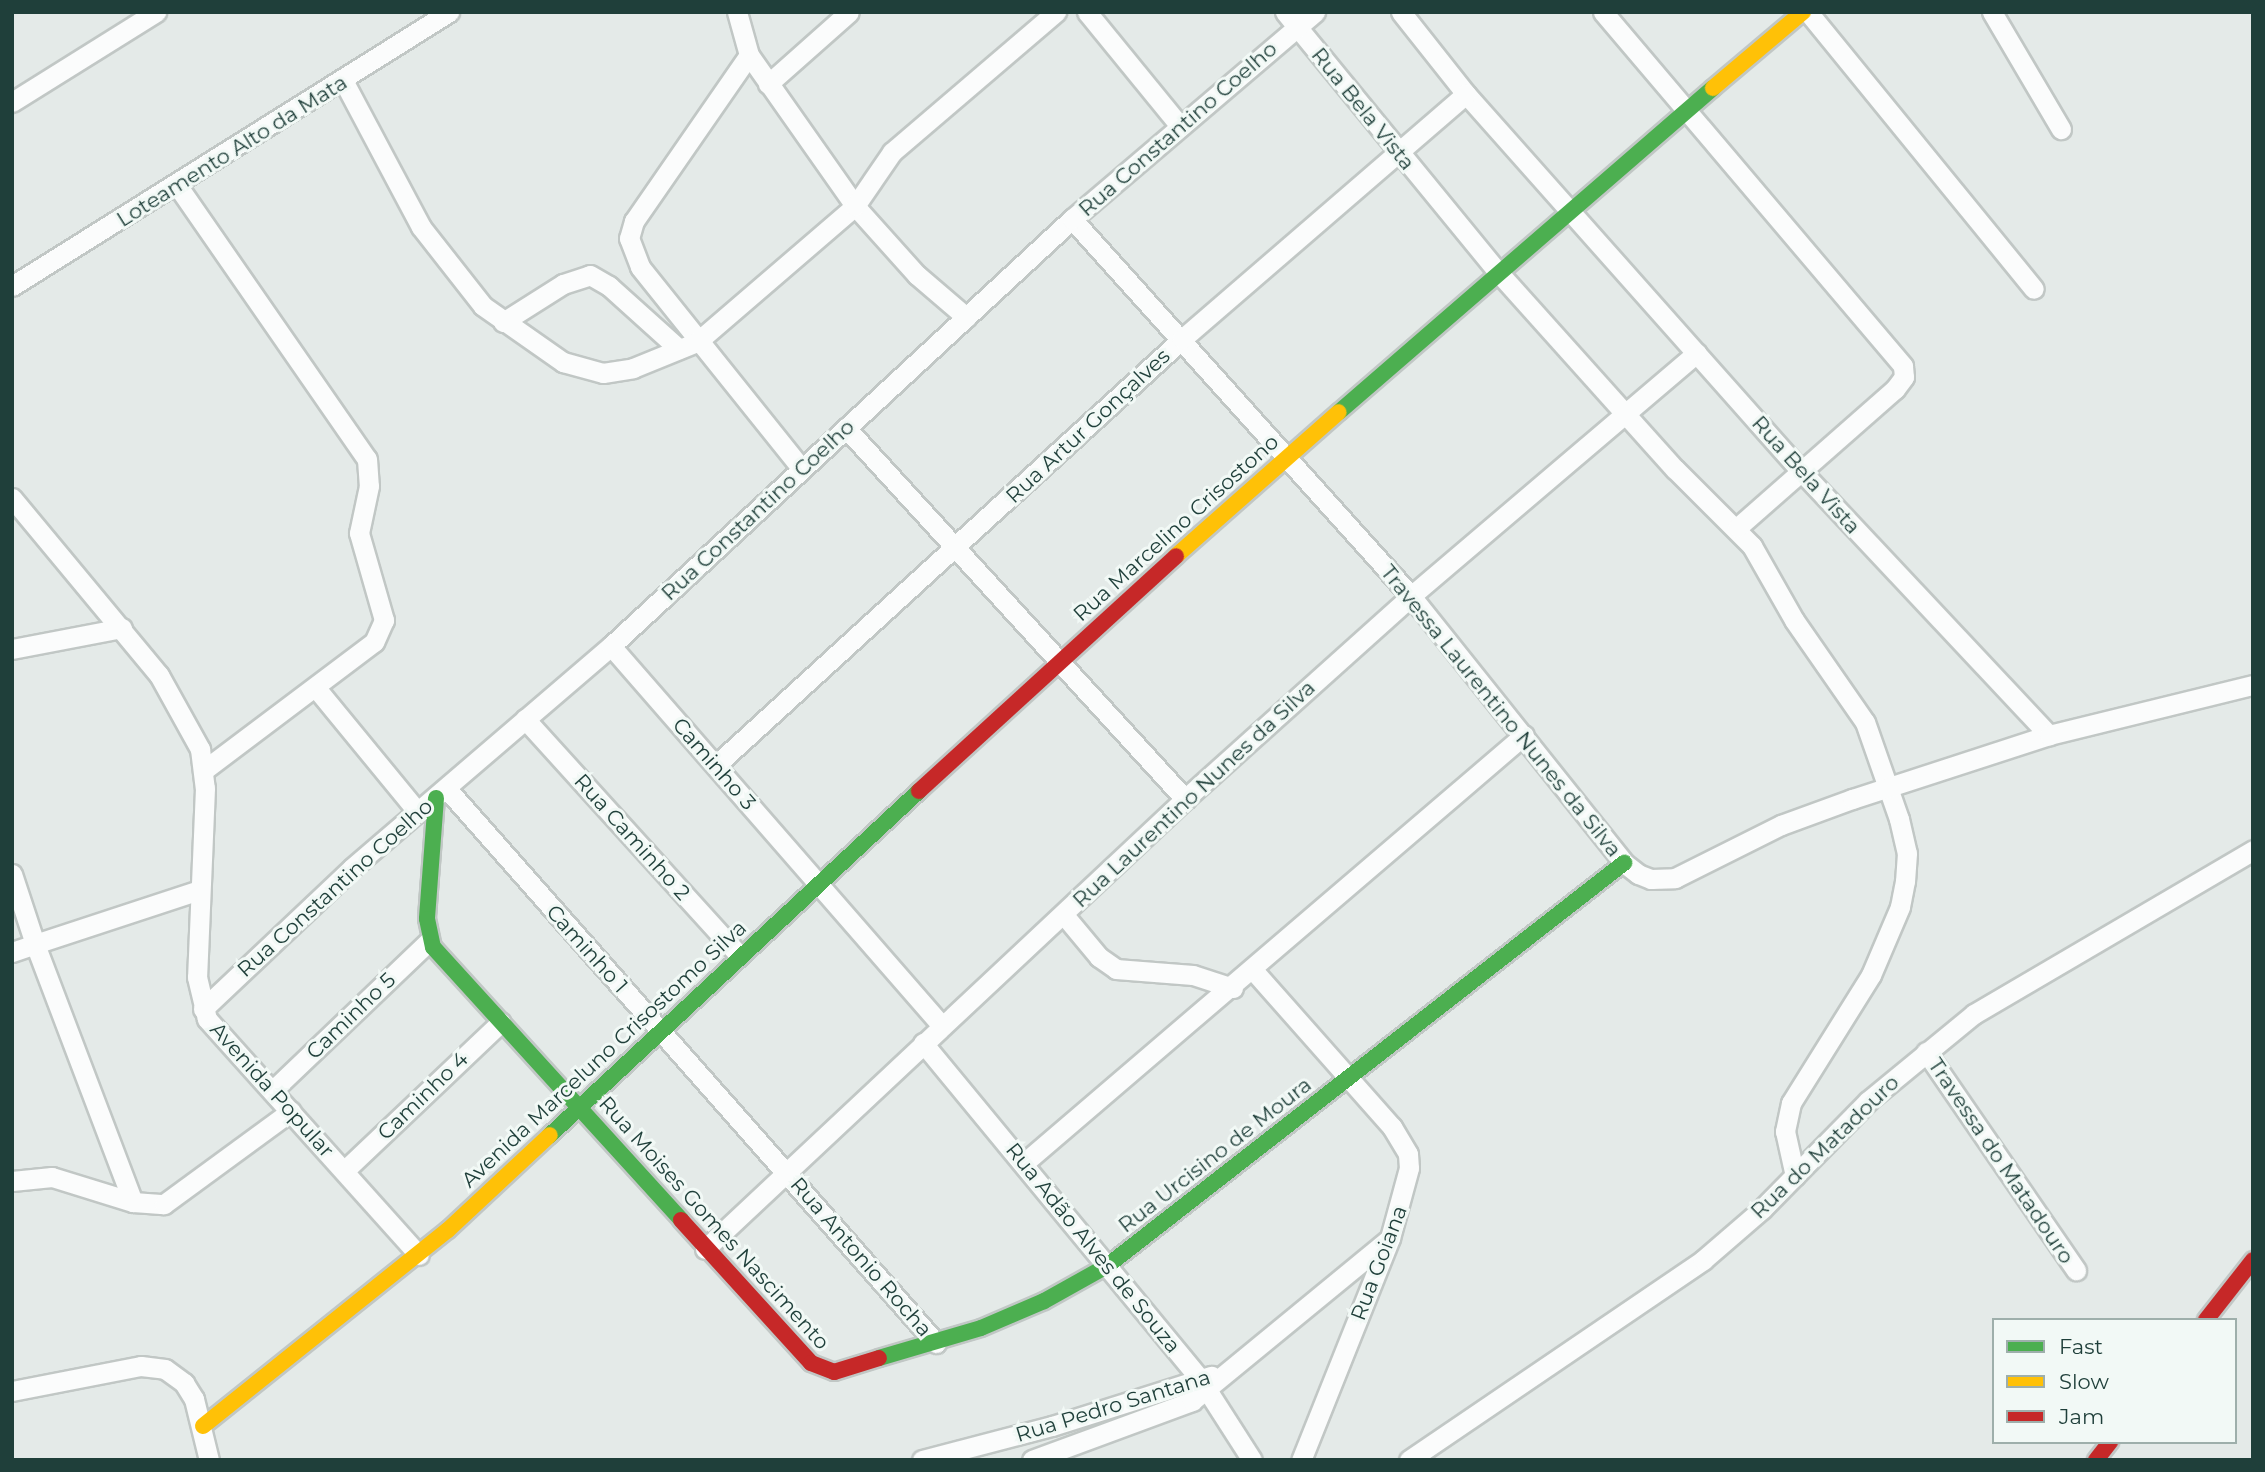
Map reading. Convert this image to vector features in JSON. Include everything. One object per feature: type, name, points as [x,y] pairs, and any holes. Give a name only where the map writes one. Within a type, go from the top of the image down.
[{"type":"main road","points":[[1569,209],[1802,12]]},
{"type":"main road","name":"Rua Marcelino Crisostono","points":[[816,884],[1287,456],[1569,209]]},
{"type":"main road","points":[[429,941],[427,919],[442,794]]},
{"type":"main road","points":[[1348,1077],[1623,863]]},
{"type":"main road","name":"Avenida Marceluno Crisostomo Silva","points":[[203,1426],[419,1255],[816,884]]},
{"type":"main road","name":"Rua Moises Gomes Nascimento","points":[[429,941],[579,1105],[705,1249],[818,1368]]},
{"type":"main road","name":"Rua Urcisino de Moura","points":[[818,1368],[834,1372],[936,1343],[1013,1315],[1107,1266],[1348,1077]]},
{"type":"main road","points":[[2208,1318],[2253,1260]]},
{"type":"main road","points":[[2096,1460],[2108,1444]]},
{"type":"street","points":[[12,102],[156,12]]},
{"type":"street","name":"Loteamento Alto da Mata","points":[[12,286],[344,82],[449,12]]},
{"type":"street","points":[[737,12],[749,55],[855,206],[917,275],[965,317]]},
{"type":"street","points":[[768,84],[849,12]]},
{"type":"street","points":[[344,82],[439,254],[483,306],[564,362],[589,372],[625,369],[688,346],[855,206],[892,152],[1056,12]]},
{"type":"street","points":[[1087,12],[1179,125]]},
{"type":"street","name":"Rua Constantino Coelho","points":[[203,1009],[281,932],[611,646],[965,317],[1179,125],[1291,20],[1315,12]]},
{"type":"street","name":"Rua Bela Vista","points":[[1401,12],[1466,94],[1800,470],[2049,735]]},
{"type":"street","points":[[1603,12],[1685,113],[1900,359],[1904,377],[1895,389],[1737,528]]},
{"type":"street","points":[[1808,12],[2034,289]]},
{"type":"street","points":[[1992,12],[2061,129]]},
{"type":"street","name":"Rua Bela Vista","points":[[1291,20],[1498,272],[1693,487],[1737,528],[1763,563],[1794,621],[1853,701],[1890,788],[1907,853],[1900,908],[1866,985],[1791,1103],[1785,1131],[1796,1176]]},
{"type":"street","points":[[688,346],[639,267],[630,246],[630,229],[749,55]]},
{"type":"street","name":"Rua Artur Gonçalves","points":[[716,765],[957,549],[1182,339],[1466,94]]},
{"type":"street","points":[[177,185],[367,458],[369,486],[359,533],[384,620],[374,642],[204,770]]},
{"type":"street","name":"Travessa Laurentino Nunes da Silva","points":[[1072,219],[1411,596],[1623,863],[1651,879],[1675,878],[1781,825],[2049,735],[2253,685]]},
{"type":"street","points":[[503,322],[563,284],[590,275],[609,286],[688,346],[802,469]]},
{"type":"street","name":"Rua Laurentino Nunes da Silva","points":[[705,1249],[785,1170],[1064,915],[1185,799],[1411,596],[1696,353]]},
{"type":"street","points":[[846,429],[1185,799]]},
{"type":"street","name":"Avenida Popular","points":[[12,498],[122,628],[177,703],[200,749],[204,770],[197,977],[203,1009],[216,1031],[419,1255]]},
{"type":"street","points":[[12,649],[122,628]]},
{"type":"street","name":"Caminho 3","points":[[611,646],[942,1026]]},
{"type":"street","points":[[316,688],[418,812]]},
{"type":"street","name":"Rua Caminho 2","points":[[525,719],[739,955]]},
{"type":"street","points":[[1024,1163],[1233,988],[1524,735]]},
{"type":"street","name":"Caminho 1","points":[[442,794],[785,1170]]},
{"type":"street","name":"Rua do Matadouro","points":[[1409,1460],[1670,1285],[1796,1176],[1868,1101],[1926,1052],[2025,983],[2253,850]]},
{"type":"street","points":[[12,874],[35,944],[133,1202]]},
{"type":"street","points":[[12,953],[199,890]]},
{"type":"street","points":[[1064,915],[1099,957],[1116,969],[1193,975],[1233,988]]},
{"type":"street","name":"Caminho 5","points":[[272,1091],[429,941]]},
{"type":"street","name":"Rua Goiana","points":[[1253,970],[1392,1127],[1408,1154],[1408,1183],[1390,1238],[1301,1460]]},
{"type":"street","name":"Caminho 4","points":[[344,1171],[501,1021]]},
{"type":"street","name":"Rua Adão Alves de Souza","points":[[923,1043],[1203,1384],[1252,1460]]},
{"type":"street","name":"Travessa do Matadouro","points":[[1926,1052],[2076,1270]]},
{"type":"street","points":[[12,1181],[69,1179],[133,1202],[156,1205],[179,1195],[291,1111]]},
{"type":"street","name":"Rua Antonio Rocha","points":[[785,1170],[936,1343]]},
{"type":"street","name":"Rua Pedro Santana","points":[[1032,1460],[1131,1426],[1222,1373],[1390,1238]]},
{"type":"street","points":[[12,1391],[142,1366],[165,1369],[184,1383],[203,1426],[209,1460]]},
{"type":"street","name":"Rua Pedro Santana","points":[[922,1460],[1203,1384]]},
{"type":"traffic: fast","points":[[1339,412],[1713,88]]},
{"type":"traffic: fast","points":[[550,1135],[919,791]]},
{"type":"traffic: fast","points":[[436,798],[427,919],[433,947],[681,1220]]},
{"type":"traffic: fast","points":[[879,1358],[981,1328],[1044,1301],[1107,1266],[1624,863]]},
{"type":"traffic: slow","points":[[1713,88],[1803,12]]},
{"type":"traffic: slow","points":[[1176,556],[1339,412]]},
{"type":"traffic: slow","points":[[203,1426],[448,1230],[550,1135]]},
{"type":"traffic: jam","points":[[919,791],[1176,556]]},
{"type":"traffic: jam","points":[[681,1220],[811,1363],[834,1372],[879,1358]]},
{"type":"traffic: jam","points":[[2208,1318],[2253,1260]]},
{"type":"traffic: jam","points":[[2096,1460],[2108,1444]]}]
